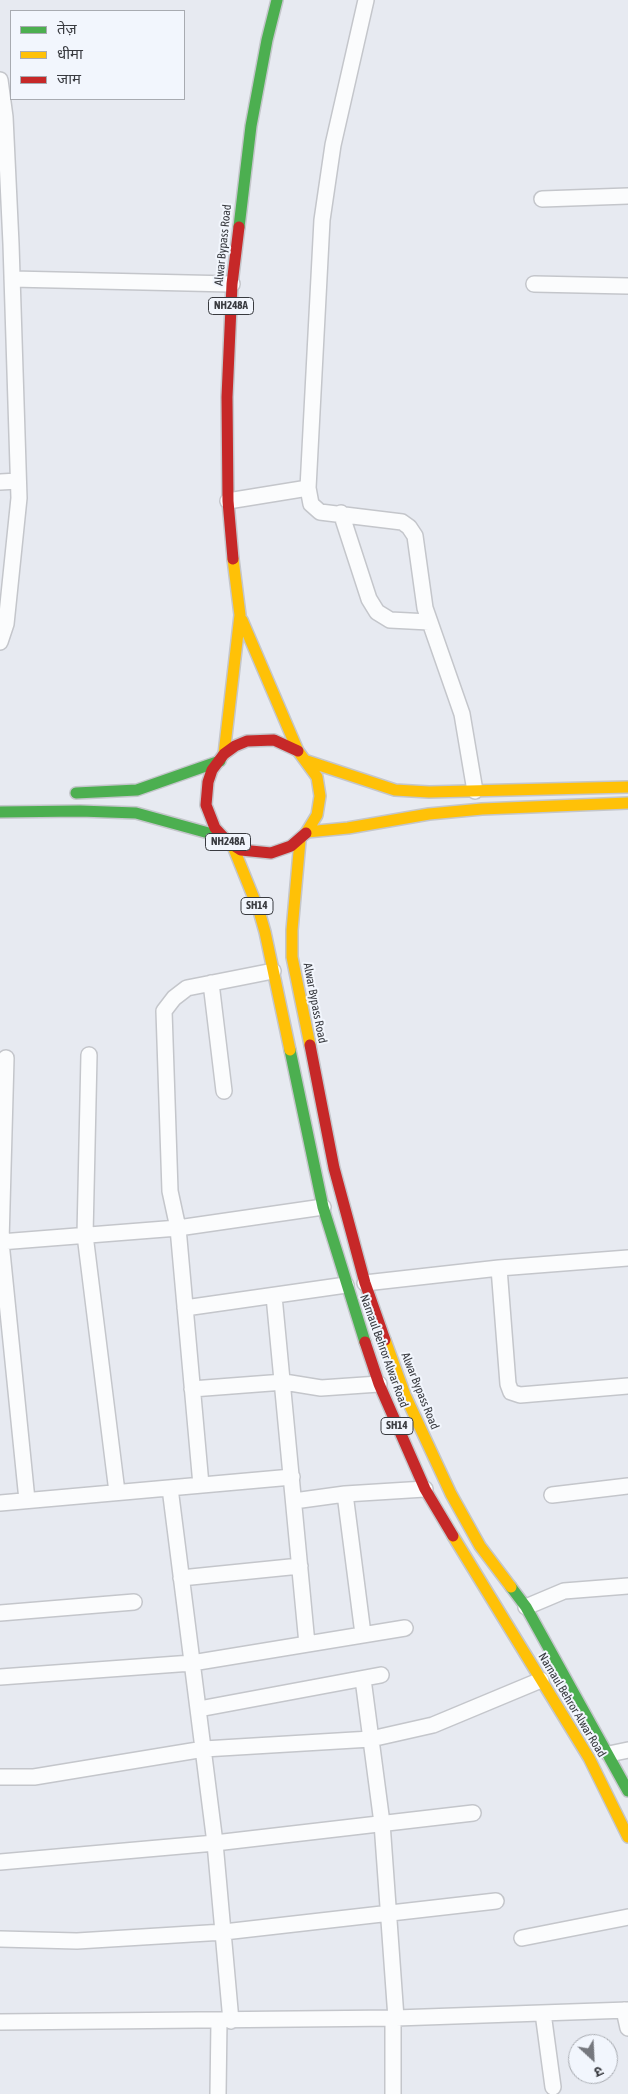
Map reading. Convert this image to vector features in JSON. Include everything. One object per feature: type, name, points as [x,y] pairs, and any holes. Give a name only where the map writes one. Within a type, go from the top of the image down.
[{"type":"main road","name":"Alwar Bypass Road","points":[[240,615],[228,500],[227,397],[232,284],[251,126],[277,0]]},
{"type":"main road","name":"NH248A","points":[[0,812],[80,811],[136,813],[227,841],[251,852],[272,854],[304,836],[317,816],[320,796],[317,777],[298,751],[240,615]]},
{"type":"main road","name":"NH248A","points":[[222,758],[236,668],[240,615]]},
{"type":"main road","name":"NH248A","points":[[227,841],[215,828],[206,805],[208,782],[212,770],[235,746],[248,741],[274,740],[298,751]]},
{"type":"main road","name":"NH248A","points":[[60,794],[137,790],[222,758]]},
{"type":"main road","points":[[307,761],[395,790],[429,792],[628,787]]},
{"type":"main road","points":[[304,836],[429,814],[482,809],[628,803]]},
{"type":"main road","name":"Alwar Bypass Road","points":[[304,836],[292,930],[292,958],[334,1168],[365,1283],[405,1395],[451,1494],[480,1546],[526,1607],[610,1754],[628,1791]]},
{"type":"main road","name":"SH14","points":[[227,841],[259,911],[273,971]]},
{"type":"main road","name":"Narnaul Behror Alwar Road","points":[[273,971],[323,1207],[346,1285],[379,1384],[425,1489],[589,1758],[628,1837]]},
{"type":"street","points":[[366,0],[333,145],[322,220],[308,488],[312,504],[320,512],[341,513],[402,522],[409,527],[414,536],[425,608],[462,714],[475,791]]},
{"type":"street","points":[[0,80],[6,244],[12,278],[7,358],[19,498],[5,591],[6,624],[0,642]]},
{"type":"street","points":[[542,199],[628,196]]},
{"type":"street","points":[[12,278],[232,284]]},
{"type":"street","points":[[534,284],[628,286]]},
{"type":"street","points":[[0,482],[18,481]]},
{"type":"street","points":[[228,500],[308,488]]},
{"type":"street","points":[[341,513],[368,599],[377,612],[390,620],[429,622]]},
{"type":"street","points":[[201,1485],[178,1228],[170,1191],[164,1011],[174,998],[187,988],[273,971]]},
{"type":"street","points":[[212,983],[224,1091]]},
{"type":"street","points":[[89,1054],[85,1236],[117,1492]]},
{"type":"street","points":[[6,1058],[1,1242],[27,1500]]},
{"type":"street","points":[[1,1242],[178,1228],[323,1207]]},
{"type":"street","points":[[365,1283],[498,1268],[628,1258]]},
{"type":"street","points":[[498,1268],[508,1384],[511,1392],[520,1395],[628,1386]]},
{"type":"street","points":[[185,1308],[346,1285]]},
{"type":"street","points":[[274,1296],[284,1382],[306,1644]]},
{"type":"street","points":[[192,1389],[284,1382],[321,1388],[379,1384]]},
{"type":"street","points":[[0,1503],[292,1477]]},
{"type":"street","points":[[552,1495],[628,1486]]},
{"type":"street","points":[[170,1488],[204,1749],[224,1932],[225,2021],[218,2094]]},
{"type":"street","points":[[294,1501],[345,1494],[425,1489]]},
{"type":"street","points":[[345,1494],[363,1634]]},
{"type":"street","points":[[181,1578],[300,1566]]},
{"type":"street","points":[[526,1607],[564,1591],[628,1586]]},
{"type":"street","points":[[0,1613],[134,1602]]},
{"type":"street","points":[[0,1677],[192,1663],[405,1628]]},
{"type":"street","points":[[199,1708],[380,1675]]},
{"type":"street","points":[[363,1679],[382,1823],[396,2018],[393,2024],[393,2094]]},
{"type":"street","points":[[0,1777],[34,1776],[204,1749],[371,1739],[433,1725],[541,1680]]},
{"type":"street","points":[[610,1754],[628,1750]]},
{"type":"street","points":[[0,1862],[215,1842],[473,1813]]},
{"type":"street","points":[[0,1939],[77,1941],[224,1932],[496,1901]]},
{"type":"street","points":[[522,1938],[628,1917]]},
{"type":"street","points":[[0,2022],[396,2018],[626,2010],[628,2028]]},
{"type":"street","points":[[543,2013],[554,2087]]},
{"type":"traffic: fast","points":[[239,227],[251,126],[267,40],[277,0]]},
{"type":"traffic: fast","points":[[76,793],[137,790],[220,761]]},
{"type":"traffic: fast","points":[[0,812],[80,811],[136,813],[223,837]]},
{"type":"traffic: fast","points":[[290,1050],[323,1207],[365,1342]]},
{"type":"traffic: fast","points":[[511,1587],[526,1607],[628,1791]]},
{"type":"traffic: slow","points":[[224,754],[240,615],[233,559]]},
{"type":"traffic: slow","points":[[242,620],[298,751],[317,777],[320,796],[317,815],[306,833]]},
{"type":"traffic: slow","points":[[307,761],[395,790],[429,792],[628,787]]},
{"type":"traffic: slow","points":[[307,832],[348,828],[429,814],[482,809],[628,803]]},
{"type":"traffic: slow","points":[[300,841],[292,930],[292,957],[310,1045]]},
{"type":"traffic: slow","points":[[232,844],[259,911],[265,932],[290,1050]]},
{"type":"traffic: slow","points":[[385,1340],[405,1395],[451,1494],[480,1546],[511,1587]]},
{"type":"traffic: slow","points":[[453,1536],[589,1758],[628,1837]]},
{"type":"traffic: jam","points":[[233,559],[228,501],[227,397],[232,284],[239,227]]},
{"type":"traffic: jam","points":[[298,751],[274,740],[247,741],[235,746],[224,754],[212,770],[208,782],[206,805],[215,828],[227,841],[241,850],[271,853],[291,846],[306,833]]},
{"type":"traffic: jam","points":[[310,1045],[334,1168],[365,1283],[385,1340]]},
{"type":"traffic: jam","points":[[365,1342],[379,1384],[425,1489],[453,1536]]}]
